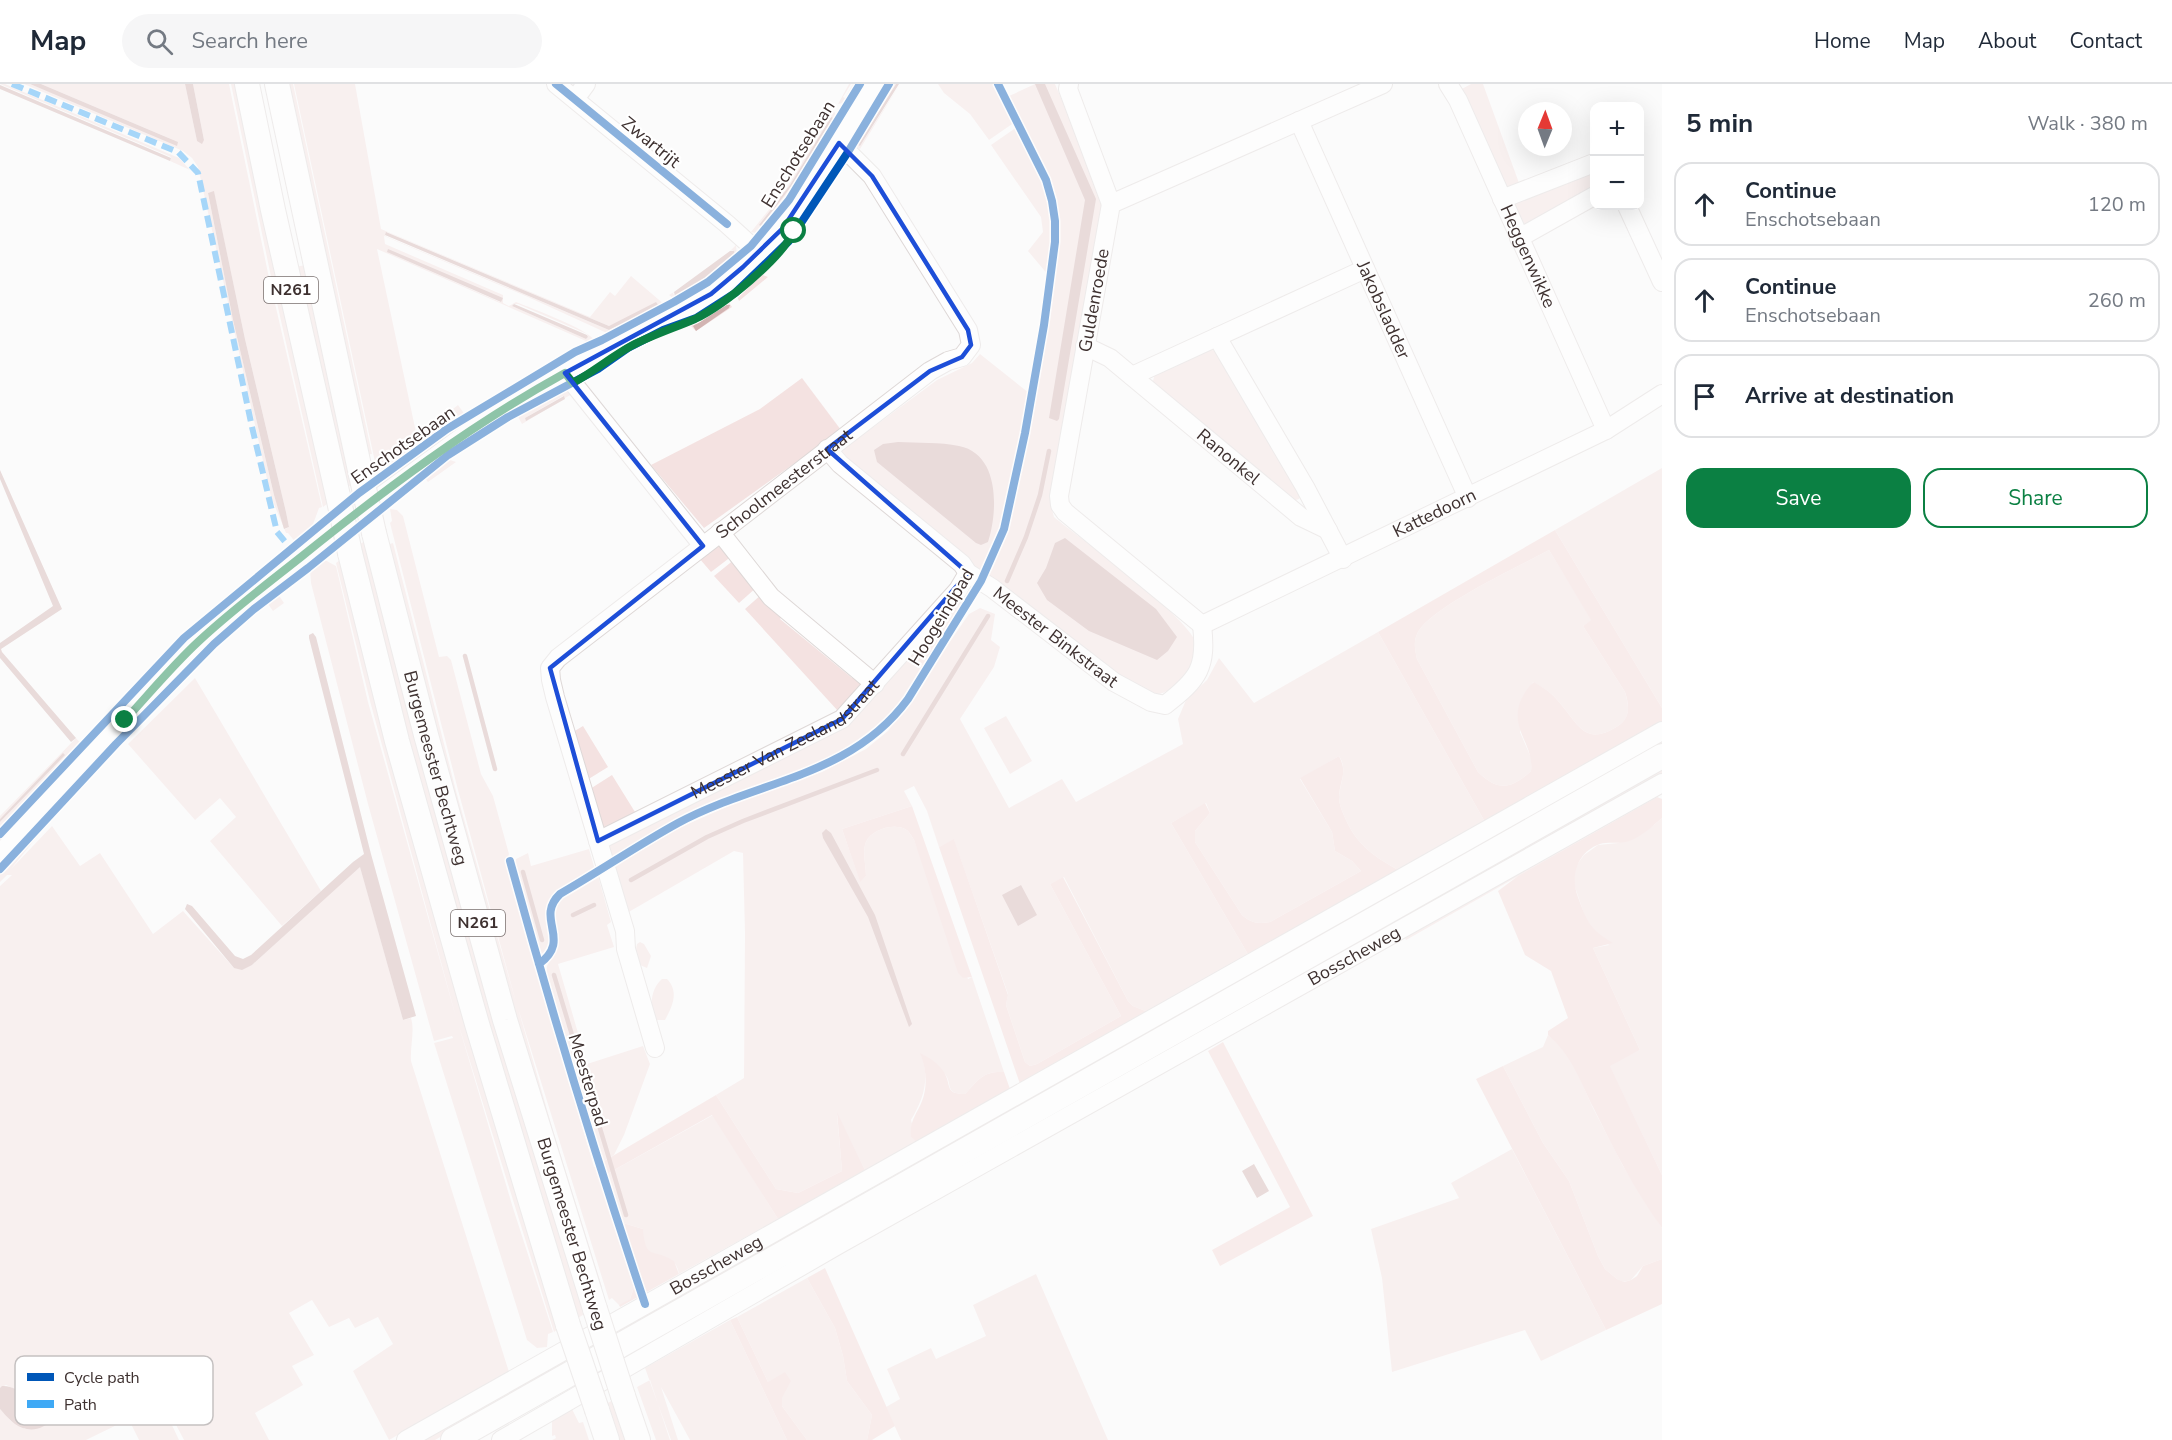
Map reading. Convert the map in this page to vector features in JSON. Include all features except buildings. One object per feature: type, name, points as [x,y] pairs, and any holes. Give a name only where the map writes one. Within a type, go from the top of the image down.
[{"type":"main road","name":"Burgemeester Bechtweg","points":[[247,84],[350,553],[397,741],[477,1024],[568,1325],[607,1440]]},
{"type":"main road","name":"Burgemeester Bechtweg","points":[[277,84],[374,533],[426,735],[505,1020],[638,1440]]},
{"type":"main road","name":"Bosscheweg","points":[[453,1440],[1042,1119],[1440,882],[1662,756]]},
{"type":"street","name":"Zwartrijt","points":[[556,84],[727,224],[759,253]]},
{"type":"street","points":[[575,99],[586,84]]},
{"type":"street","name":"Enschotsebaan","points":[[0,854],[198,642],[236,608],[364,507],[486,420],[565,373],[711,294],[759,253],[783,228],[804,200],[874,84]]},
{"type":"street","points":[[1069,84],[1068,89],[1111,204],[1383,84]]},
{"type":"street","name":"Heggenwikke","points":[[1448,84],[1458,100],[1606,430]]},
{"type":"street","name":"Jakobsladder","points":[[1299,121],[1468,498]]},
{"type":"street","name":"Schoolmeesterstraat","points":[[598,841],[555,697],[550,668],[558,658],[826,449],[930,371],[948,361],[963,357],[971,345],[968,330],[872,176],[839,143]]},
{"type":"street","points":[[1502,199],[1590,165]]},
{"type":"street","points":[[1519,238],[1590,198]]},
{"type":"street","name":"Guldenroede","points":[[1111,204],[1059,496],[1060,505],[1065,512],[1203,625]]},
{"type":"street","points":[[1629,210],[1662,282]]},
{"type":"street","points":[[1132,376],[1365,269]]},
{"type":"street","points":[[1217,337],[1343,559]]},
{"type":"street","name":"Ranonkel","points":[[1085,346],[1110,358],[1301,517],[1328,530]]},
{"type":"street","points":[[565,373],[704,546]]},
{"type":"street","name":"Kattedoorn","points":[[1203,625],[1606,430],[1662,394]]},
{"type":"street","name":"Meester Binkstraat","points":[[826,449],[840,464],[962,564],[968,573],[992,588],[1114,682],[1151,702],[1165,705],[1182,691],[1198,671],[1204,656],[1203,625]]},
{"type":"street","points":[[720,532],[771,597],[875,684]]},
{"type":"street","name":"Meester Van Zeelandstraat","points":[[598,841],[833,724],[848,714],[958,590],[968,573]]},
{"type":"street","name":"Bosscheweg","points":[[406,1440],[1662,730]]},
{"type":"street","name":"Bosscheweg","points":[[501,1440],[838,1245],[1042,1119],[1662,783]]},
{"type":"street","points":[[598,841],[625,931],[626,949],[655,1048]]},
{"type":"street","points":[[1428,861],[1440,882]]},
{"type":"street","points":[[1025,1089],[1042,1119]]},
{"type":"highlighted area","points":[[839,143],[872,176],[968,330],[971,345],[962,357],[930,371],[827,449],[968,573],[842,719],[598,841],[550,668],[703,546],[565,373],[711,294],[783,228]]},
{"type":"shaded area","points":[[0,84],[5,84],[179,158],[190,170],[170,161],[171,157]]},
{"type":"shaded area","points":[[24,84],[30,84],[178,142],[41,84],[185,84],[197,141],[204,140],[193,84],[229,84],[268,273],[322,507],[319,508],[312,527],[369,484],[297,544],[286,533],[271,497],[198,167],[183,151]],"holes":[[[214,192],[245,339],[286,512],[289,527],[285,529],[274,495],[233,320],[208,193]]]},
{"type":"shaded area","points":[[30,84],[41,84],[178,142],[177,146]]},
{"type":"shaded area","points":[[185,84],[193,84],[204,140],[202,144],[197,141]]},
{"type":"shaded area","points":[[231,84],[239,84],[328,498],[327,504],[323,507],[270,272]]},
{"type":"shaded area","points":[[285,84],[293,84],[372,454],[365,455]]},
{"type":"shaded area","points":[[294,84],[355,84],[381,229],[590,317],[610,292],[615,296],[631,276],[665,305],[609,334],[384,236],[385,244],[503,295],[503,303],[509,306],[516,302],[534,309],[581,330],[590,335],[594,340],[542,368],[517,385],[516,383],[586,341],[377,249],[417,437],[458,405],[466,416],[383,473],[389,468],[375,462]],"holes":[[[387,232],[609,326],[654,308],[609,330],[385,236]],[[387,252],[502,298],[502,299],[500,302]],[[518,304],[587,334],[588,337],[586,339],[512,306]]]},
{"type":"shaded area","points":[[851,84],[843,97],[845,98],[853,84],[858,84],[847,102],[838,104]]},
{"type":"shaded area","points":[[880,84],[887,84],[850,144],[849,139]]},
{"type":"shaded area","points":[[892,84],[896,84],[860,146],[900,84],[860,149],[855,145]]},
{"type":"shaded area","points":[[896,84],[899,84],[860,146],[858,145]]},
{"type":"shaded area","points":[[938,84],[995,84],[1015,122],[989,140],[970,114],[944,93]]},
{"type":"shaded area","points":[[1035,84],[1055,84],[1104,199],[1051,506],[1054,517],[1157,599],[1191,634],[1197,646],[1196,657],[1184,676],[1163,693],[1152,694],[1127,682],[988,577],[1004,536],[1016,487],[1039,369],[1058,236],[1057,217],[1048,181],[1007,97]]},
{"type":"shaded area","points":[[1035,84],[1045,84],[1096,199],[1057,421],[1049,418],[1085,200]]},
{"type":"shaded area","points":[[1471,84],[1483,84],[1519,183],[1504,189],[1460,90]]},
{"type":"shaded area","points":[[0,85],[171,158],[170,161],[0,89]]},
{"type":"shaded area","points":[[833,110],[838,118],[793,191],[760,234],[751,232],[788,186]],"holes":[[[832,119],[793,184],[760,226],[790,185]]]},
{"type":"shaded area","points":[[831,117],[833,118],[793,184],[761,226],[759,225],[790,185]]},
{"type":"shaded area","points":[[1017,127],[1045,189],[1051,215],[1052,247],[1049,276],[1028,251],[1043,232],[1041,217],[991,145]]},
{"type":"shaded area","points":[[1590,171],[1590,191],[1526,227],[1513,202]]},
{"type":"shaded area","points":[[214,191],[245,339],[286,512],[289,527],[284,529],[233,320],[208,193]]},
{"type":"shaded area","points":[[386,232],[609,326],[656,302],[659,306],[609,330],[385,235]]},
{"type":"shaded area","points":[[736,245],[737,255],[716,273],[675,300],[669,295],[674,292],[673,294],[678,296],[721,266]]},
{"type":"shaded area","points":[[388,249],[503,298],[501,302],[387,252]]},
{"type":"shaded area","points":[[730,251],[734,251],[735,255],[704,279],[675,296],[674,292]]},
{"type":"shaded area","points":[[306,265],[354,483],[344,490],[294,267]]},
{"type":"shaded area","points":[[760,274],[768,277],[739,301],[736,294]]},
{"type":"shaded area","points":[[728,301],[732,307],[696,331],[690,325],[672,331],[628,353],[661,335],[699,319]]},
{"type":"shaded area","points":[[514,304],[588,337],[586,339],[512,306]]},
{"type":"shaded area","points":[[726,305],[730,305],[729,308],[696,331],[693,326]]},
{"type":"shaded area","points":[[1208,349],[1216,351],[1301,495],[1299,499],[1293,501],[1154,389],[1155,373]]},
{"type":"shaded area","points":[[980,354],[1029,393],[1005,507],[982,572],[844,459],[841,451],[937,380],[972,363]]},
{"type":"shaded area","points":[[802,378],[841,430],[704,528],[651,465],[760,409]]},
{"type":"shaded area","points":[[570,388],[574,393],[565,398],[563,396],[525,418],[526,420],[557,403],[522,424],[517,415]]},
{"type":"shaded area","points":[[564,396],[565,399],[526,421],[525,418]]},
{"type":"shaded area","points":[[446,433],[446,439],[323,529],[378,482]]},
{"type":"shaded area","points":[[898,442],[959,446],[972,451],[982,460],[993,485],[993,515],[988,542],[981,545],[976,543],[877,462],[874,450],[883,444]]},
{"type":"shaded area","points":[[447,459],[456,462],[428,482],[424,477]]},
{"type":"shaded area","points":[[1662,468],[1662,708],[1555,530]]},
{"type":"shaded area","points":[[0,470],[62,609],[1,649],[76,738],[71,742],[0,658],[0,643],[53,606],[0,479]]},
{"type":"shaded area","points":[[390,509],[397,510],[403,516],[439,657],[447,656],[451,660],[481,774],[493,796],[509,854],[507,869],[594,1167],[634,1287],[630,1299],[620,1306],[612,1298],[609,1300],[518,1008],[602,1287],[596,1289],[534,1087],[387,545],[393,543],[456,791],[517,1006],[458,790],[390,523],[392,521]]},
{"type":"shaded area","points":[[1555,530],[1662,708],[1662,724],[1485,822],[1378,632]],"holes":[[[1549,550],[1591,620],[1583,626],[1625,692],[1628,706],[1625,719],[1607,732],[1590,734],[1578,725],[1553,696],[1534,682],[1523,696],[1518,712],[1520,729],[1531,761],[1531,771],[1517,782],[1505,786],[1492,783],[1478,772],[1417,659],[1416,635],[1427,622],[1458,599]]]},
{"type":"shaded area","points":[[1065,538],[1156,609],[1177,637],[1168,651],[1157,660],[1089,631],[1047,600],[1037,583],[1046,568],[1055,543]]},
{"type":"shaded area","points":[[367,539],[586,1313],[578,1318],[458,928],[358,546]]},
{"type":"shaded area","points":[[715,545],[724,546],[732,556],[711,572],[699,558]]},
{"type":"shaded area","points":[[1549,550],[1592,620],[1583,626],[1625,692],[1628,711],[1625,719],[1618,726],[1607,732],[1590,734],[1578,725],[1553,696],[1533,682],[1520,732],[1532,760],[1531,771],[1517,782],[1505,786],[1499,785],[1492,783],[1478,772],[1417,659],[1415,639],[1418,632],[1441,610],[1478,587]]},
{"type":"shaded area","points":[[323,559],[336,566],[368,702],[457,1021],[370,701],[336,563],[340,560],[558,1329],[554,1332],[458,1023],[553,1332],[548,1334],[547,1347],[537,1348],[527,1340],[434,1043],[453,1038],[452,1036],[434,1041],[368,804],[311,583],[310,569]]},
{"type":"shaded area","points":[[735,559],[757,587],[739,603],[714,576]]},
{"type":"shaded area","points":[[964,590],[971,591],[924,671],[903,701],[876,730],[858,743],[819,763],[736,794],[704,809],[612,860],[608,845],[846,722]]},
{"type":"shaded area","points":[[278,594],[284,603],[273,611],[268,604],[226,636],[191,673],[223,637]]},
{"type":"shaded area","points":[[762,594],[783,615],[780,619],[852,678],[856,674],[862,684],[838,711],[745,609]]},
{"type":"shaded area","points":[[980,608],[995,614],[991,640],[1000,647],[994,667],[960,719],[1009,808],[1062,779],[1076,802],[1183,744],[1178,719],[1186,700],[1207,680],[1219,658],[1254,703],[1378,632],[1485,822],[1400,871],[1368,850],[1350,829],[1339,800],[1343,766],[1339,756],[1300,779],[1332,832],[1335,851],[1352,861],[1361,871],[1270,922],[1258,923],[1242,915],[1195,842],[1195,831],[1210,813],[1206,803],[1171,823],[1249,956],[1148,1012],[1133,1006],[1128,1001],[1064,877],[1050,884],[1121,1016],[1030,1066],[1025,1062],[1006,1005],[1008,994],[954,840],[939,847],[927,811],[914,786],[904,791],[912,806],[842,829],[860,881],[866,876],[864,850],[869,838],[877,831],[889,827],[900,827],[908,831],[914,840],[968,979],[972,977],[1004,1072],[986,1075],[965,1094],[958,1094],[951,1090],[944,1073],[921,1054],[925,1072],[924,1088],[911,1120],[917,1142],[865,1170],[837,1114],[842,1171],[798,1193],[776,1189],[716,1095],[744,1078],[743,853],[734,851],[627,913],[613,867],[681,827],[742,800],[822,772],[866,749],[888,731],[969,614]]},
{"type":"shaded area","points":[[313,633],[316,637],[371,854],[416,1016],[403,1020],[360,867],[252,965],[242,970],[234,968],[185,909],[187,904],[192,906],[235,956],[243,959],[251,955],[364,854],[309,638],[309,635]]},
{"type":"shaded area","points":[[195,678],[321,891],[282,926],[210,841],[236,817],[220,798],[195,820],[128,744]]},
{"type":"shaded area","points":[[1006,716],[1032,761],[1010,774],[984,728]]},
{"type":"shaded area","points":[[583,726],[608,767],[587,780],[573,732]]},
{"type":"shaded area","points":[[76,738],[82,745],[0,831],[0,822],[64,754],[0,819],[0,816]]},
{"type":"shaded area","points":[[63,753],[65,755],[0,822],[0,819]]},
{"type":"shaded area","points":[[1339,756],[1343,772],[1339,800],[1350,829],[1368,850],[1400,871],[1249,956],[1171,823],[1205,803],[1210,813],[1195,831],[1195,842],[1242,915],[1255,922],[1270,922],[1361,871],[1352,861],[1335,851],[1332,832],[1300,778]]},
{"type":"shaded area","points":[[76,758],[76,763],[0,845],[0,838]]},
{"type":"shaded area","points":[[1662,766],[1662,777],[1452,892],[1448,887]]},
{"type":"shaded area","points":[[612,775],[635,812],[604,827],[590,789]]},
{"type":"shaded area","points":[[1662,793],[1657,797],[1406,940],[1405,938]]},
{"type":"shaded area","points":[[1657,797],[1662,799],[1662,818],[1632,840],[1604,843],[1592,848],[1577,866],[1575,881],[1578,897],[1587,919],[1594,929],[1613,943],[1593,948],[1640,1050],[1610,1066],[1662,1175],[1662,1228],[1625,1170],[1570,1060],[1548,1035],[1548,1031],[1568,1018],[1551,971],[1525,955],[1498,891],[1518,876]]},
{"type":"shaded area","points":[[912,806],[972,977],[963,978],[958,973],[914,840],[908,831],[900,827],[889,827],[877,831],[869,838],[864,850],[866,876],[860,882],[842,829]]},
{"type":"shaded area","points":[[1662,818],[1662,1175],[1609,1065],[1640,1050],[1593,948],[1609,945],[1587,923],[1573,881],[1576,866],[1584,855],[1598,845],[1618,843],[1654,825]]},
{"type":"shaded area","points":[[48,821],[11,869],[52,826],[80,866],[100,853],[153,934],[183,911],[234,968],[252,965],[360,866],[403,1020],[411,1018],[413,1028],[411,1061],[509,1372],[389,1440],[353,1371],[393,1344],[378,1317],[355,1328],[349,1318],[329,1327],[312,1300],[289,1313],[314,1355],[292,1366],[303,1385],[255,1413],[269,1440],[184,1440],[176,1425],[213,1425],[213,1356],[15,1356],[15,1389],[6,1385],[0,1388],[0,886],[12,875],[7,875],[0,882],[0,874]]},
{"type":"shaded area","points":[[826,829],[831,833],[875,915],[912,1024],[909,1027],[868,917],[823,838],[822,833]]},
{"type":"shaded area","points":[[954,839],[1008,995],[1006,1005],[1025,1062],[1030,1066],[1037,1064],[1121,1016],[1050,884],[1063,877],[1128,1001],[1133,1006],[1148,1012],[1020,1084],[939,847]]},
{"type":"shaded area","points":[[589,849],[595,870],[563,888],[549,904],[547,911],[550,941],[541,958],[515,867],[516,859],[528,853],[531,866]]},
{"type":"shaded area","points":[[598,876],[611,922],[607,925],[614,947],[558,964],[587,1064],[643,1046],[650,1064],[624,1135],[614,1155],[602,1162],[546,976],[547,966],[558,943],[553,911],[558,901]]},
{"type":"shaded area","points":[[1021,885],[1037,915],[1018,926],[1002,895]]},
{"type":"shaded area","points":[[640,942],[644,944],[651,956],[647,968],[640,965],[637,958],[636,947]]},
{"type":"shaded area","points":[[662,979],[667,979],[671,984],[674,999],[665,1020],[657,1020],[652,1010],[652,998],[655,988]]},
{"type":"shaded area","points":[[1548,1035],[1560,1045],[1572,1061],[1623,1166],[1662,1228],[1662,1259],[1643,1266],[1631,1280],[1623,1282],[1605,1269],[1569,1181],[1543,1143],[1503,1066],[1543,1047]]},
{"type":"shaded area","points":[[1223,1042],[1313,1216],[1220,1266],[1212,1250],[1290,1207],[1208,1051]]},
{"type":"shaded area","points":[[920,1053],[942,1069],[951,1090],[958,1094],[965,1094],[982,1077],[997,1072],[1004,1072],[1010,1089],[917,1142],[911,1137],[912,1122],[922,1101],[926,1083]]},
{"type":"shaded area","points":[[1503,1066],[1543,1143],[1569,1181],[1605,1269],[1624,1282],[1637,1276],[1643,1266],[1662,1259],[1662,1304],[1606,1330],[1476,1079]]},
{"type":"shaded area","points":[[716,1095],[776,1189],[798,1193],[842,1171],[837,1112],[865,1170],[778,1219],[712,1115],[607,1174],[620,1222],[643,1229],[649,1250],[674,1261],[679,1274],[620,1307],[619,1305],[630,1299],[634,1287],[594,1167]]},
{"type":"shaded area","points":[[1018,1104],[1019,1107],[961,1143],[898,1172]]},
{"type":"shaded area","points":[[713,1115],[778,1219],[679,1274],[673,1262],[646,1248],[643,1229],[620,1222],[607,1174]]},
{"type":"shaded area","points":[[1512,1149],[1606,1330],[1541,1361],[1525,1330],[1392,1372],[1382,1278],[1371,1229],[1459,1198],[1451,1183]]},
{"type":"shaded area","points":[[1254,1164],[1269,1191],[1257,1198],[1242,1171]]},
{"type":"shaded area","points":[[847,1199],[849,1203],[435,1440],[414,1440],[561,1357],[565,1364],[594,1348],[591,1343],[595,1347],[620,1334],[616,1326]]},
{"type":"shaded area","points":[[825,1268],[895,1426],[872,1440],[867,1440],[872,1415],[847,1381],[835,1328],[807,1278]]},
{"type":"shaded area","points":[[1036,1274],[1108,1440],[901,1440],[886,1407],[900,1399],[887,1369],[931,1348],[936,1359],[986,1336],[973,1305]]},
{"type":"shaded area","points":[[807,1278],[835,1328],[847,1381],[872,1415],[867,1440],[807,1440],[782,1406],[782,1398],[768,1382],[737,1317]]},
{"type":"shaded area","points":[[737,1317],[768,1382],[785,1372],[791,1381],[782,1398],[782,1406],[807,1440],[787,1440],[730,1320]]},
{"type":"shaded area","points":[[730,1320],[787,1440],[690,1440],[661,1387],[678,1440],[671,1440],[645,1368]]},
{"type":"shaded area","points":[[650,1380],[670,1440],[656,1440],[637,1387]]},
{"type":"shaded area","points":[[0,1388],[15,1389],[15,1423],[0,1409]]},
{"type":"shaded area","points":[[615,1399],[628,1440],[617,1440],[606,1404]]},
{"type":"shaded area","points":[[0,1409],[15,1425],[25,1429],[30,1425],[117,1425],[86,1440],[0,1440]]},
{"type":"shaded area","points":[[572,1409],[579,1423],[583,1422],[589,1440],[552,1440],[556,1438],[555,1435],[552,1436],[552,1420]]},
{"type":"shaded area","points":[[18,1425],[46,1425],[35,1429]]},
{"type":"shaded area","points":[[132,1425],[172,1425],[179,1440],[139,1440]]},
{"type":"waterway","points":[[1007,581],[1026,537],[1040,495],[1049,451]]},
{"type":"waterway","points":[[903,754],[988,616]]},
{"type":"waterway","points":[[465,656],[495,769]]},
{"type":"waterway","points":[[631,880],[707,837],[877,770]]},
{"type":"waterway","points":[[523,872],[542,940]]},
{"type":"waterway","points":[[573,915],[594,905]]},
{"type":"waterway","points":[[554,975],[626,1215]]},
{"type":"marked path","points":[[12,84],[178,152],[198,173],[252,427],[277,532],[292,550]]},
{"type":"cycle path","points":[[556,84],[727,224]]},
{"type":"cycle path","points":[[0,834],[184,638],[359,493],[447,429],[575,352],[602,340],[708,282],[751,246],[789,200],[860,84]]},
{"type":"cycle path","points":[[0,869],[116,744],[214,644],[254,609],[448,455],[508,417],[598,369],[628,348],[663,330],[696,318],[735,293],[789,241],[848,152],[889,84]]},
{"type":"cycle path","name":"Hoogeindpad","points":[[539,964],[549,955],[553,946],[551,912],[553,903],[560,894],[678,823],[831,761],[859,745],[885,725],[908,699],[981,581],[1004,529],[1025,433],[1044,325],[1055,242],[1055,221],[1046,180],[998,84]]},
{"type":"cycle path","name":"Meesterpad","points":[[510,861],[574,1084],[645,1304]]},
{"type":"route","points":[[125,720],[198,642],[236,608],[364,507],[477,426],[545,384],[565,373],[573,383],[628,348],[663,330],[696,318],[735,293],[777,254],[789,241],[794,231]]}]
